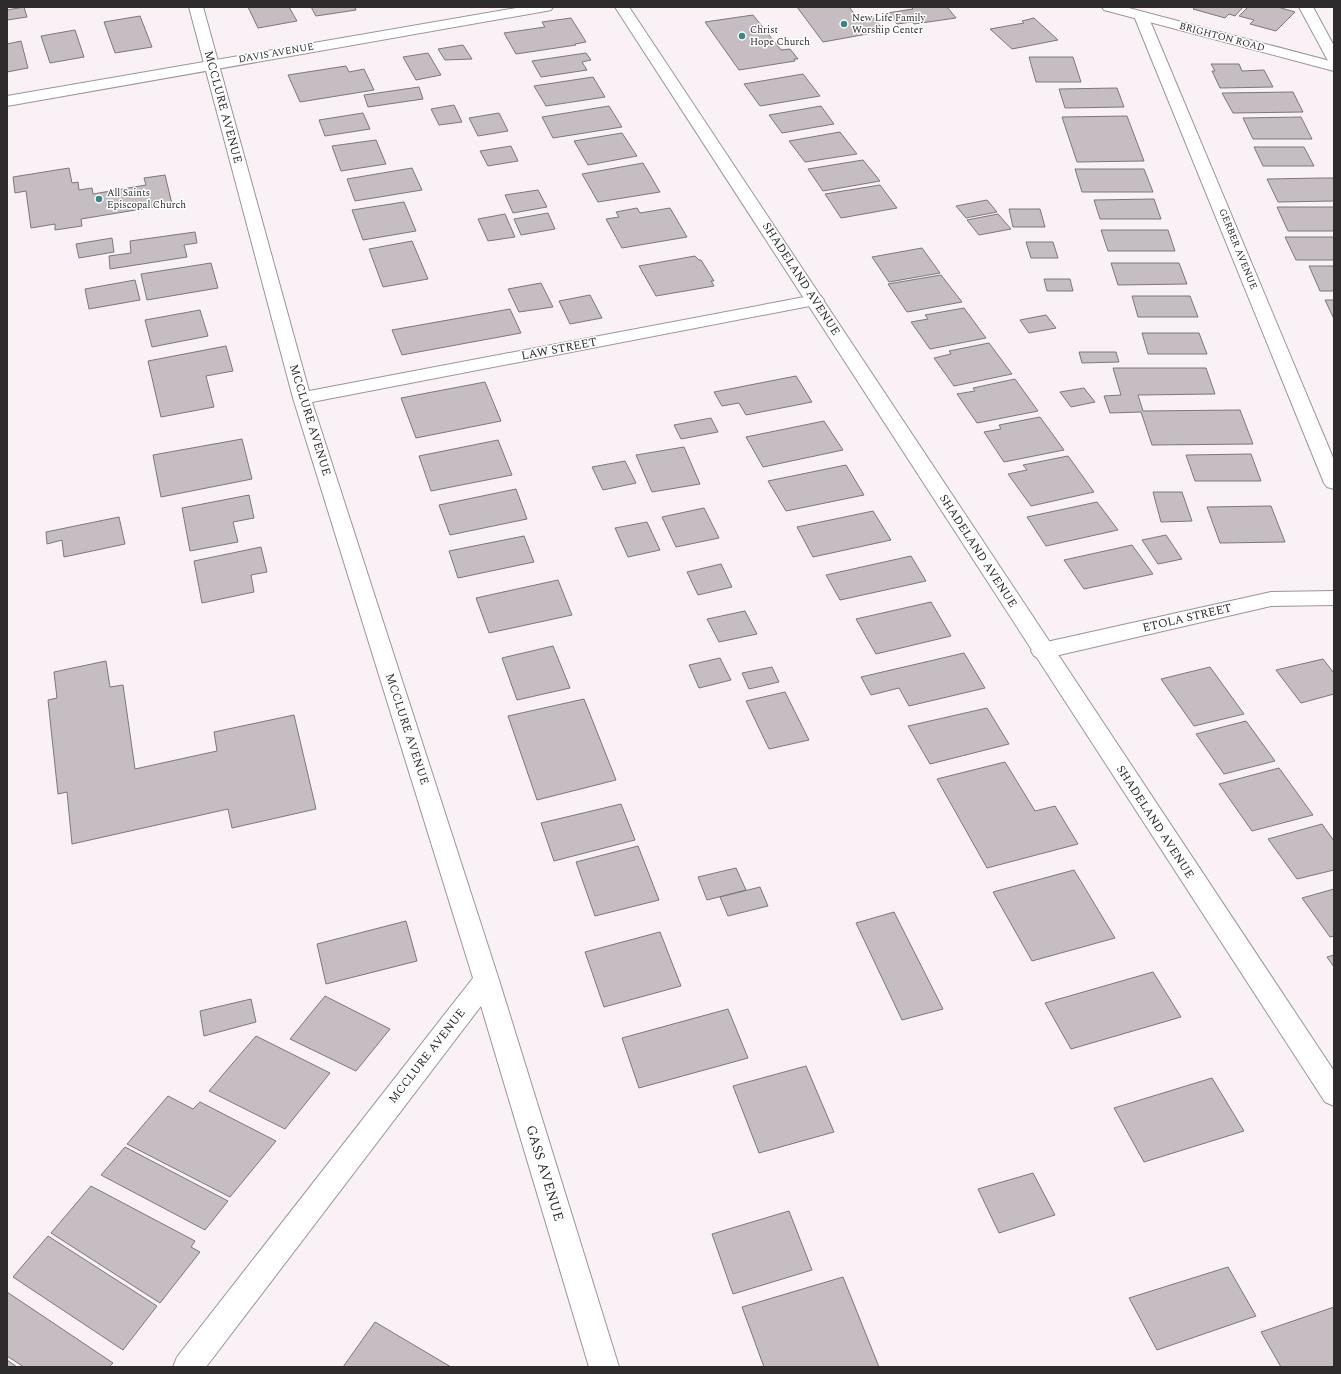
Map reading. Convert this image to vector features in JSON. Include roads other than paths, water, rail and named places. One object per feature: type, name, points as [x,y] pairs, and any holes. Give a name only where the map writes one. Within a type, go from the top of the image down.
[{"type":"street","name":"MCCLURE AVENUE","points":[[188,1367],[486,980],[302,398],[196,7]]},
{"type":"street","name":"DAVIS AVENUE","points":[[7,101],[212,64],[546,7]]},
{"type":"street","name":"SHADELAND AVENUE","points":[[622,7],[815,300],[1042,651],[1334,1094]]},
{"type":"street","name":"BRIGHTON ROAD","points":[[1109,7],[1334,67]]},
{"type":"street","points":[[1306,7],[1334,59]]},
{"type":"street","name":"GERBER AVENUE","points":[[1141,16],[1334,483]]},
{"type":"street","name":"LAW STREET","points":[[302,398],[815,300]]},
{"type":"street","name":"ETOLA STREET","points":[[1042,651],[1271,599],[1334,598]]},
{"type":"street","name":"GASS AVENUE","points":[[486,980],[604,1367]]},
{"type":"place","name":"New Life Family Worship Center","points":[[844,24]]},
{"type":"place","name":"Christ Hope Church","points":[[742,36]]},
{"type":"place","name":"All Saints Episcopal Church","points":[[99,199]]}]
